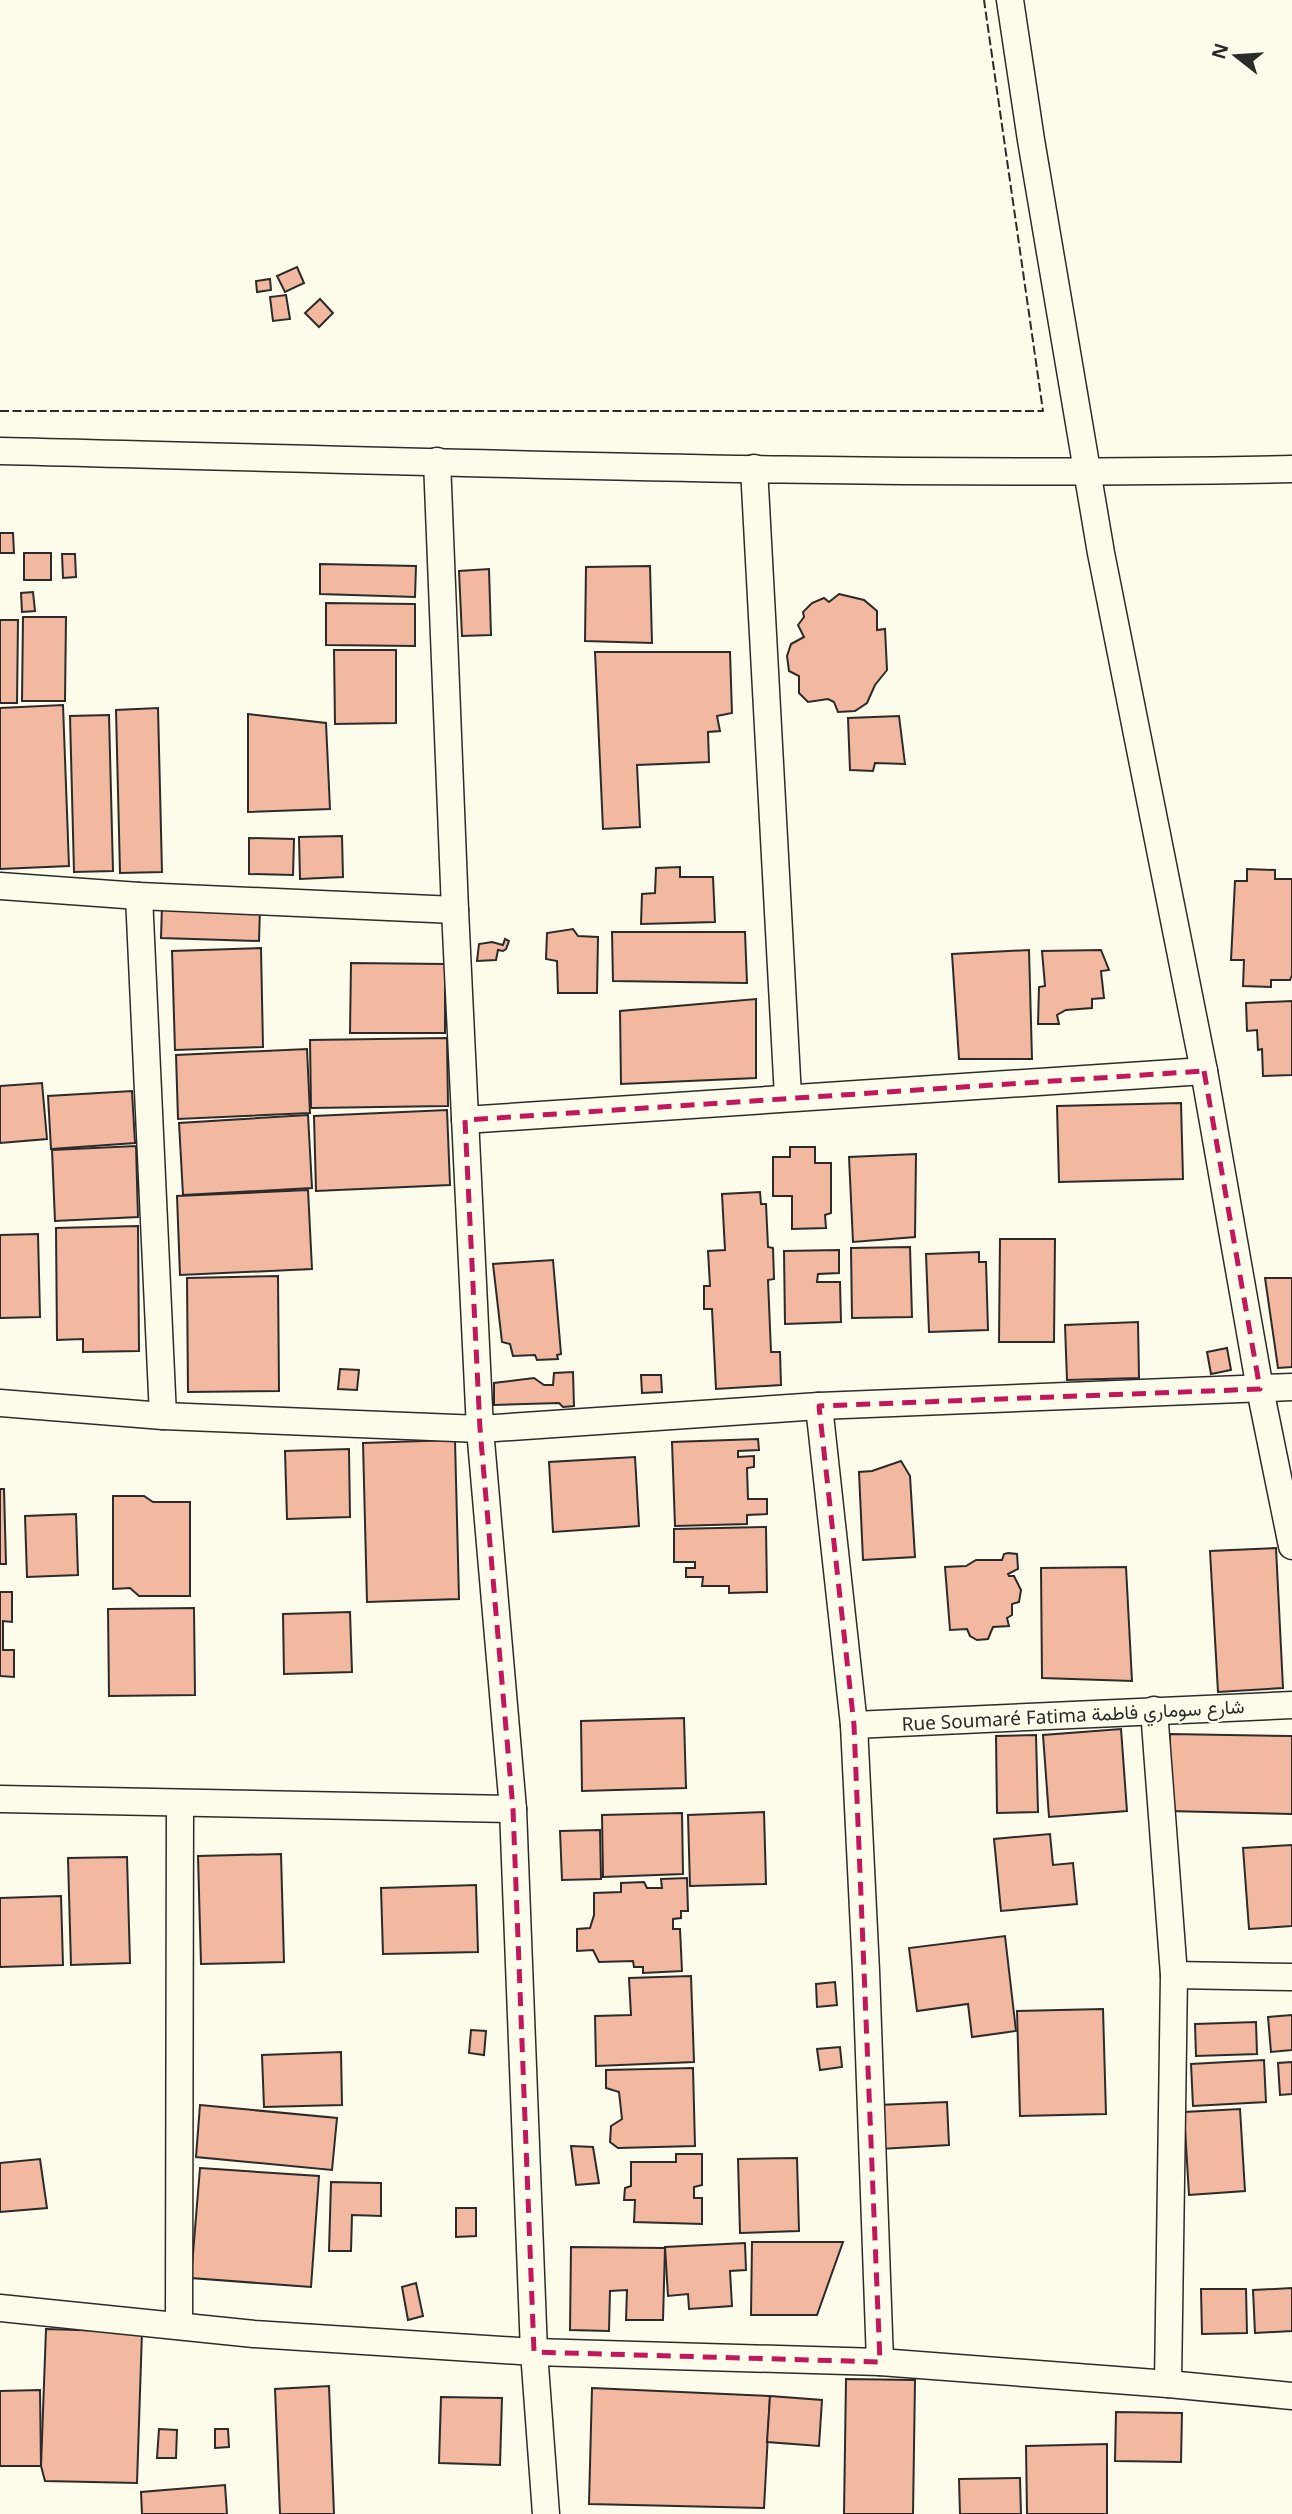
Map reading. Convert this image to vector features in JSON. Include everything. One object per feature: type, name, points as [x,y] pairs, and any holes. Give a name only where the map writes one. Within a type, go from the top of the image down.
[{"type":"street","points":[[1010,0],[1031,140],[1126,691],[1204,1071],[1260,1389],[1292,1546]]},
{"type":"street","points":[[0,451],[1089,474],[1292,469]]},
{"type":"street","points":[[437,461],[480,1429],[513,1808],[534,2352],[546,2514]]},
{"type":"street","points":[[754,468],[788,1097]]},
{"type":"street","points":[[0,886],[139,896],[455,910]]},
{"type":"street","points":[[139,896],[163,1416]]},
{"type":"street","points":[[465,1119],[1204,1071]]},
{"type":"street","points":[[0,1403],[163,1416],[480,1429],[819,1406],[1292,1387]]},
{"type":"street","points":[[819,1406],[854,1725],[880,2362]]},
{"type":"street","name":"Rue Soumaré Fatima شارع سوماري فاطمة","points":[[854,1725],[1292,1705]]},
{"type":"street","points":[[1154,1710],[1174,1975],[1168,2384]]},
{"type":"street","points":[[0,1799],[513,1808]]},
{"type":"street","points":[[180,1802],[180,2326]]},
{"type":"street","points":[[1174,1975],[1292,1977]]},
{"type":"street","points":[[0,2308],[254,2334],[534,2352],[880,2362],[1292,2396]]},
{"type":"highlighted area","points":[[1204,1071],[1260,1389],[819,1406],[854,1725],[880,2362],[534,2352],[513,1809],[480,1429],[465,1120]]},
{"type":"building","points":[[297,267],[304,283],[285,292],[277,276]]},
{"type":"building","points":[[270,279],[271,290],[257,292],[256,281]]},
{"type":"building","points":[[286,295],[290,319],[273,321],[270,297]]},
{"type":"building","points":[[320,299],[333,313],[319,327],[305,313]]},
{"type":"building","points":[[0,533],[13,533],[14,553],[0,553]]},
{"type":"building","points":[[24,553],[51,553],[51,580],[24,580]]},
{"type":"building","points":[[62,554],[75,554],[76,577],[63,578]]},
{"type":"building","points":[[320,564],[416,566],[415,597],[320,594]]},
{"type":"building","points":[[650,566],[652,643],[585,641],[586,567]]},
{"type":"building","points":[[489,569],[491,635],[462,636],[459,571]]},
{"type":"building","points":[[33,592],[35,611],[22,612],[21,593]]},
{"type":"building","points":[[839,594],[864,600],[877,611],[877,630],[885,629],[887,670],[875,685],[867,703],[855,711],[838,712],[834,702],[828,699],[808,702],[799,693],[799,676],[789,671],[787,656],[791,644],[804,637],[798,625],[804,617],[803,612],[812,603],[824,598],[829,602]]},
{"type":"building","points":[[326,603],[415,604],[415,646],[326,645]]},
{"type":"building","points":[[23,617],[66,617],[65,701],[22,701]]},
{"type":"building","points":[[0,620],[18,620],[17,703],[0,703]]},
{"type":"building","points":[[334,650],[396,650],[396,723],[335,724]]},
{"type":"building","points":[[595,652],[730,652],[732,713],[717,716],[720,731],[708,732],[709,762],[637,765],[640,827],[603,829]]},
{"type":"building","points":[[63,705],[69,866],[0,869],[0,708]]},
{"type":"building","points":[[158,708],[162,872],[120,873],[116,710]]},
{"type":"building","points":[[248,714],[326,723],[330,809],[248,812]]},
{"type":"building","points":[[109,715],[113,871],[74,872],[70,716]]},
{"type":"building","points":[[899,716],[905,764],[875,763],[873,771],[850,770],[848,718]]},
{"type":"building","points":[[342,836],[343,877],[300,879],[299,837]]},
{"type":"building","points":[[249,838],[294,839],[293,875],[249,874]]},
{"type":"building","points":[[680,867],[680,877],[713,877],[715,922],[641,924],[642,894],[655,893],[656,868]]},
{"type":"building","points":[[1247,869],[1275,870],[1275,879],[1292,879],[1292,975],[1290,980],[1271,980],[1271,987],[1243,986],[1244,960],[1231,960],[1235,881],[1247,881]]},
{"type":"building","points":[[162,905],[260,908],[259,941],[161,938]]},
{"type":"building","points":[[573,929],[578,936],[598,937],[597,993],[558,993],[557,961],[546,959],[547,933]]},
{"type":"building","points":[[612,932],[745,932],[747,983],[613,981]]},
{"type":"building","points":[[505,939],[509,941],[506,949],[498,950],[496,960],[477,961],[479,944],[492,942],[503,945]]},
{"type":"building","points":[[261,948],[263,1047],[175,1050],[172,951]]},
{"type":"building","points":[[1029,950],[1032,1059],[959,1059],[952,954]]},
{"type":"building","points":[[1101,950],[1109,970],[1101,971],[1104,998],[1092,999],[1092,1008],[1066,1010],[1057,1015],[1059,1024],[1038,1024],[1039,987],[1045,986],[1042,951]]},
{"type":"building","points":[[351,963],[445,964],[445,1033],[350,1033]]},
{"type":"building","points":[[756,999],[756,1078],[621,1084],[620,1011]]},
{"type":"building","points":[[1292,1001],[1292,1075],[1263,1076],[1262,1049],[1258,1050],[1257,1030],[1247,1031],[1246,1003]]},
{"type":"building","points":[[447,1038],[448,1106],[311,1108],[310,1040]]},
{"type":"building","points":[[307,1049],[310,1113],[178,1119],[176,1055]]},
{"type":"building","points":[[42,1083],[47,1139],[0,1143],[0,1086]]},
{"type":"building","points":[[132,1091],[135,1143],[51,1149],[48,1096]]},
{"type":"building","points":[[1181,1103],[1183,1179],[1059,1182],[1057,1106]]},
{"type":"building","points":[[447,1110],[450,1185],[316,1191],[314,1116]]},
{"type":"building","points":[[308,1115],[312,1188],[183,1195],[179,1123]]},
{"type":"building","points":[[136,1146],[138,1217],[55,1221],[52,1150]]},
{"type":"building","points":[[790,1147],[815,1147],[815,1163],[831,1163],[831,1213],[825,1215],[826,1228],[792,1229],[792,1196],[773,1196],[773,1157],[790,1157]]},
{"type":"building","points":[[916,1154],[915,1237],[853,1242],[849,1157]]},
{"type":"building","points":[[308,1190],[312,1269],[180,1275],[177,1196]]},
{"type":"building","points":[[760,1192],[761,1204],[766,1204],[768,1247],[773,1248],[774,1279],[768,1280],[771,1352],[780,1352],[781,1385],[716,1389],[712,1309],[704,1309],[704,1286],[710,1286],[708,1251],[725,1250],[722,1194]]},
{"type":"building","points":[[138,1226],[139,1351],[83,1352],[83,1339],[57,1340],[56,1228]]},
{"type":"building","points":[[38,1234],[40,1317],[0,1318],[0,1235]]},
{"type":"building","points":[[1000,1239],[1055,1239],[1054,1342],[999,1342]]},
{"type":"building","points":[[910,1247],[912,1317],[852,1318],[851,1248]]},
{"type":"building","points":[[839,1250],[839,1273],[818,1274],[817,1282],[840,1282],[841,1322],[785,1324],[784,1251]]},
{"type":"building","points":[[979,1252],[979,1262],[986,1262],[988,1330],[929,1332],[926,1254]]},
{"type":"building","points":[[553,1260],[561,1354],[557,1355],[558,1359],[537,1360],[535,1355],[513,1356],[510,1344],[502,1342],[493,1264]]},
{"type":"building","points":[[278,1276],[279,1391],[188,1392],[187,1278]]},
{"type":"building","points":[[1265,1278],[1292,1278],[1292,1367],[1278,1368]]},
{"type":"building","points":[[1138,1322],[1139,1378],[1067,1380],[1065,1325]]},
{"type":"building","points":[[1227,1348],[1231,1370],[1211,1374],[1207,1352]]},
{"type":"building","points":[[340,1369],[359,1370],[357,1390],[338,1389]]},
{"type":"building","points":[[573,1372],[574,1406],[563,1407],[559,1403],[494,1405],[494,1383],[534,1378],[544,1385],[553,1385],[554,1373]]},
{"type":"building","points":[[641,1375],[661,1375],[662,1392],[642,1393]]},
{"type":"building","points":[[758,1439],[759,1450],[738,1451],[738,1457],[754,1456],[754,1467],[747,1468],[748,1499],[767,1499],[767,1514],[747,1515],[747,1524],[675,1526],[672,1442]]},
{"type":"building","points":[[455,1440],[459,1599],[367,1602],[363,1443]]},
{"type":"building","points":[[349,1449],[350,1517],[287,1519],[285,1451]]},
{"type":"building","points":[[635,1457],[639,1526],[553,1532],[549,1462]]},
{"type":"building","points":[[901,1461],[910,1476],[915,1557],[863,1560],[859,1472],[872,1471]]},
{"type":"building","points":[[0,1489],[4,1489],[6,1564],[0,1564]]},
{"type":"building","points":[[113,1496],[144,1496],[153,1502],[190,1502],[190,1596],[139,1596],[130,1588],[113,1589]]},
{"type":"building","points":[[76,1514],[78,1575],[27,1577],[25,1516]]},
{"type":"building","points":[[766,1527],[767,1592],[729,1593],[729,1586],[702,1586],[703,1577],[686,1577],[686,1568],[695,1568],[695,1562],[674,1562],[674,1529]]},
{"type":"building","points":[[1276,1548],[1283,1688],[1218,1692],[1210,1551]]},
{"type":"building","points":[[1004,1554],[1017,1554],[1018,1569],[1008,1574],[1014,1576],[1021,1590],[1019,1602],[1012,1604],[1012,1615],[1007,1618],[1009,1626],[993,1627],[988,1639],[977,1640],[970,1636],[967,1629],[950,1630],[945,1567],[966,1566],[976,1560],[1002,1560]]},
{"type":"building","points":[[1126,1567],[1132,1681],[1042,1678],[1041,1568]]},
{"type":"building","points":[[0,1592],[12,1592],[12,1622],[3,1621],[3,1650],[14,1650],[14,1677],[0,1676]]},
{"type":"building","points":[[194,1608],[195,1695],[109,1696],[108,1609]]},
{"type":"building","points":[[350,1612],[352,1672],[284,1674],[283,1614]]},
{"type":"building","points":[[684,1718],[686,1788],[582,1791],[581,1721]]},
{"type":"building","points":[[1121,1729],[1127,1811],[1049,1817],[1043,1735]]},
{"type":"building","points":[[1170,1734],[1292,1736],[1292,1814],[1168,1811]]},
{"type":"building","points":[[1036,1735],[1038,1812],[997,1813],[996,1736]]},
{"type":"building","points":[[764,1812],[766,1884],[690,1886],[688,1815]]},
{"type":"building","points":[[682,1813],[683,1874],[603,1877],[602,1815]]},
{"type":"building","points":[[600,1830],[601,1879],[562,1880],[560,1831]]},
{"type":"building","points":[[1050,1834],[1053,1865],[1073,1863],[1077,1904],[1001,1911],[994,1839]]},
{"type":"building","points":[[1292,1845],[1292,1926],[1249,1929],[1243,1848]]},
{"type":"building","points":[[281,1854],[284,1962],[201,1964],[198,1856]]},
{"type":"building","points":[[127,1857],[130,1963],[71,1965],[68,1858]]},
{"type":"building","points":[[687,1878],[688,1911],[681,1911],[681,1918],[673,1919],[673,1929],[680,1929],[682,1971],[643,1973],[643,1967],[634,1967],[633,1961],[599,1962],[593,1950],[577,1951],[577,1929],[590,1928],[594,1915],[594,1893],[621,1892],[621,1883],[644,1882],[647,1888],[662,1888],[661,1879]]},
{"type":"building","points":[[476,1885],[478,1952],[383,1954],[381,1888]]},
{"type":"building","points":[[61,1896],[63,1965],[0,1967],[0,1898]]},
{"type":"building","points":[[1005,1936],[1016,2031],[972,2037],[968,2004],[917,2011],[909,1948]]},
{"type":"building","points":[[691,1976],[694,2062],[596,2066],[595,2016],[631,2015],[629,1978]]},
{"type":"building","points":[[835,1982],[837,2005],[817,2007],[816,1984]]},
{"type":"building","points":[[1103,2009],[1106,2114],[1020,2116],[1017,2011]]},
{"type":"building","points":[[1292,2015],[1292,2050],[1271,2052],[1268,2017]]},
{"type":"building","points":[[1256,2022],[1257,2054],[1196,2056],[1195,2024]]},
{"type":"building","points":[[471,2030],[486,2031],[484,2055],[469,2053]]},
{"type":"building","points":[[840,2047],[842,2067],[820,2070],[817,2049]]},
{"type":"building","points":[[341,2052],[342,2105],[264,2107],[262,2055]]},
{"type":"building","points":[[1264,2060],[1266,2102],[1193,2106],[1191,2064]]},
{"type":"building","points":[[1292,2062],[1292,2094],[1280,2095],[1278,2063]]},
{"type":"building","points":[[693,2068],[695,2146],[618,2148],[610,2142],[611,2126],[622,2119],[619,2092],[606,2088],[606,2070]]},
{"type":"building","points":[[947,2102],[949,2145],[880,2149],[878,2105]]},
{"type":"building","points":[[200,2105],[337,2118],[332,2170],[196,2157]]},
{"type":"building","points":[[1240,2109],[1245,2191],[1189,2195],[1184,2112]]},
{"type":"building","points":[[571,2146],[593,2147],[599,2183],[576,2185]]},
{"type":"building","points":[[676,2154],[702,2154],[702,2185],[694,2187],[694,2198],[702,2198],[702,2224],[634,2222],[635,2200],[624,2200],[625,2188],[631,2186],[631,2162],[676,2162]]},
{"type":"building","points":[[797,2158],[799,2231],[740,2233],[738,2159]]},
{"type":"building","points":[[40,2159],[47,2208],[0,2212],[0,2163]]},
{"type":"building","points":[[200,2168],[319,2176],[311,2287],[191,2278]]},
{"type":"building","points":[[331,2182],[381,2183],[381,2216],[352,2215],[351,2251],[329,2251]]},
{"type":"building","points":[[456,2208],[476,2208],[476,2236],[456,2237]]},
{"type":"building","points":[[752,2242],[843,2242],[817,2315],[751,2315]]},
{"type":"building","points":[[745,2243],[746,2270],[730,2271],[732,2306],[689,2309],[688,2294],[668,2296],[665,2247]]},
{"type":"building","points":[[571,2247],[665,2248],[663,2320],[626,2320],[627,2290],[610,2291],[609,2331],[570,2330]]},
{"type":"building","points":[[416,2283],[423,2316],[408,2320],[402,2287]]},
{"type":"building","points":[[1292,2288],[1292,2331],[1255,2333],[1253,2290]]},
{"type":"building","points":[[1201,2289],[1246,2289],[1247,2333],[1202,2334]]},
{"type":"building","points":[[46,2329],[142,2332],[137,2483],[45,2481],[41,2466]]},
{"type":"building","points":[[846,2379],[915,2380],[913,2514],[844,2514]]},
{"type":"building","points":[[329,2386],[334,2514],[280,2514],[275,2389]]},
{"type":"building","points":[[592,2388],[770,2396],[764,2508],[589,2504]]},
{"type":"building","points":[[40,2390],[41,2466],[0,2466],[0,2391]]},
{"type":"building","points":[[770,2396],[822,2400],[819,2446],[767,2442]]},
{"type":"building","points":[[441,2397],[502,2398],[500,2465],[439,2463]]},
{"type":"building","points":[[1116,2412],[1182,2413],[1181,2462],[1115,2461]]},
{"type":"building","points":[[159,2429],[177,2430],[176,2458],[157,2458]]},
{"type":"building","points":[[215,2429],[228,2429],[229,2447],[215,2448]]},
{"type":"building","points":[[1107,2444],[1107,2514],[1027,2514],[1026,2446]]},
{"type":"building","points":[[1020,2478],[1021,2514],[960,2514],[959,2479]]},
{"type":"building","points":[[225,2485],[227,2514],[142,2514],[141,2492]]},
{"type":"fence","points":[[0,411],[1043,411],[984,0]]}]
